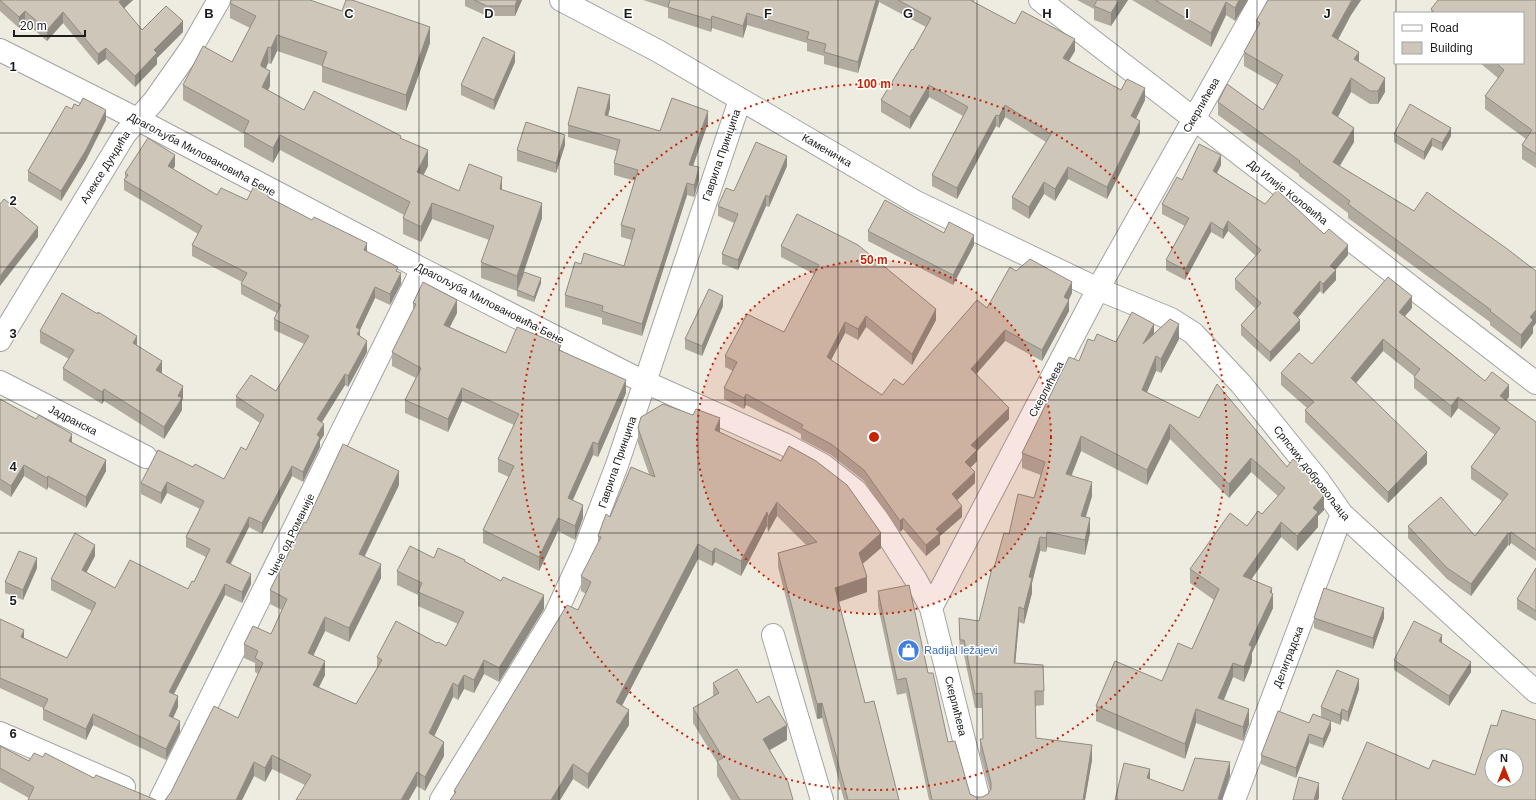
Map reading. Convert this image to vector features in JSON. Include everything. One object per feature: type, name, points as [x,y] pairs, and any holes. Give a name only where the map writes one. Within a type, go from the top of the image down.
[{"type":"street","name":"Алексе Дундића","points":[[0,340],[124,134],[154,101],[192,47],[219,0]]},
{"type":"street","name":"Каменичка","points":[[561,0],[658,51],[916,202],[1098,289]]},
{"type":"street","name":"Др Илије Коловића","points":[[1040,0],[1536,383]]},
{"type":"street","name":"Скерлићева","points":[[979,800],[931,608],[1098,289],[1261,0]]},
{"type":"street","name":"Драгољуба Миловановића Бене","points":[[0,50],[137,119],[422,269],[644,382],[784,444],[823,465],[856,491],[878,520],[916,580],[931,608]]},
{"type":"street","name":"Гаврила Принципа","points":[[441,800],[555,615],[570,587],[599,514],[740,100]]},
{"type":"street","name":"Чиче од Романије","points":[[160,800],[422,269]]},
{"type":"street","name":"Српских добровољаца","points":[[1098,289],[1171,319],[1193,333],[1241,384],[1319,481],[1342,514],[1536,692]]},
{"type":"street","name":"Јадранска","points":[[0,382],[146,457]]},
{"type":"street","name":"Делиградска","points":[[1234,800],[1342,514]]},
{"type":"street","points":[[773,635],[822,800]]},
{"type":"street","points":[[0,733],[152,800]]},
{"type":"building","points":[[0,0],[121,0],[119,2],[142,30],[166,6],[183,21],[154,50],[157,53],[135,76],[106,48],[98,54],[63,12],[47,30],[25,11],[19,17]]},
{"type":"building","points":[[232,0],[310,0],[342,11],[346,0],[352,0],[430,27],[406,95],[322,66],[327,52],[277,35],[271,48],[268,47],[261,64],[261,66],[270,71],[262,87],[304,110],[314,91],[401,136],[400,138],[428,150],[417,172],[459,191],[469,164],[502,177],[500,189],[542,203],[517,276],[481,262],[494,226],[432,203],[421,227],[403,218],[410,202],[280,135],[273,148],[244,132],[249,121],[183,85],[203,46],[232,62],[256,16],[230,3]]},
{"type":"building","points":[[474,0],[517,0],[515,6],[487,6]]},
{"type":"building","points":[[670,0],[876,0],[858,62],[824,52],[826,44],[807,39],[809,32],[747,13],[743,26],[712,16],[711,20],[668,7]]},
{"type":"building","points":[[898,0],[970,0],[1015,24],[1022,11],[1075,39],[1063,58],[1121,90],[1127,79],[1145,88],[1131,116],[1140,121],[1107,187],[1068,167],[1055,189],[1044,182],[1029,207],[1012,197],[1051,134],[1005,105],[999,116],[996,115],[957,188],[932,175],[968,107],[929,85],[910,117],[881,100],[912,49],[913,50],[931,18]]},
{"type":"building","points":[[1097,0],[1119,0],[1111,13],[1094,6]]},
{"type":"building","points":[[1155,0],[1239,0],[1235,8],[1226,2],[1211,33]]},
{"type":"building","points":[[1268,0],[1352,0],[1332,36],[1359,52],[1354,59],[1385,78],[1378,91],[1370,91],[1351,78],[1332,113],[1354,128],[1333,162],[1414,211],[1427,192],[1536,271],[1536,310],[1530,317],[1533,320],[1521,335],[1490,311],[1491,310],[1348,204],[1350,201],[1299,162],[1300,161],[1218,102],[1227,84],[1263,110],[1283,75],[1244,52],[1260,23],[1256,21]]},
{"type":"building","points":[[1438,0],[1536,0],[1536,154],[1522,145],[1532,130],[1485,96],[1504,70],[1497,64],[1524,64],[1524,12],[1434,12],[1431,9]]},
{"type":"building","points":[[483,37],[515,52],[494,100],[461,85]]},
{"type":"building","points":[[578,87],[610,95],[605,115],[660,131],[672,98],[708,111],[689,165],[699,167],[695,183],[694,185],[687,183],[642,324],[602,311],[603,306],[565,295],[575,262],[581,264],[584,253],[624,266],[635,229],[621,225],[638,170],[614,163],[620,140],[568,125]]},
{"type":"building","points":[[83,98],[106,110],[86,150],[61,191],[28,171],[66,106],[72,109],[74,104],[79,106]]},
{"type":"building","points":[[1410,104],[1451,128],[1442,143],[1432,138],[1424,152],[1394,134]]},
{"type":"building","points":[[526,122],[565,135],[556,163],[517,150]]},
{"type":"building","points":[[148,138],[175,155],[168,166],[217,195],[221,188],[247,200],[255,184],[268,192],[268,197],[312,220],[314,217],[367,243],[364,250],[398,267],[396,271],[401,273],[390,294],[375,287],[356,327],[360,330],[357,334],[367,341],[348,376],[345,374],[317,419],[324,424],[317,435],[320,437],[303,472],[292,466],[262,523],[249,517],[226,562],[251,574],[242,592],[225,584],[169,692],[178,696],[169,716],[180,721],[166,749],[93,714],[86,729],[43,709],[48,699],[0,678],[0,619],[24,630],[21,637],[67,658],[96,603],[51,579],[75,533],[95,545],[82,570],[115,588],[130,560],[188,589],[192,581],[194,582],[210,549],[186,537],[204,501],[167,482],[161,493],[141,483],[158,450],[193,467],[195,464],[224,479],[241,447],[246,450],[264,415],[236,396],[251,375],[276,391],[309,336],[274,319],[281,305],[241,284],[247,273],[192,245],[202,226],[124,180],[128,175],[125,173]]},
{"type":"building","points":[[756,142],[787,156],[769,197],[766,195],[738,260],[722,254],[738,214],[718,206],[726,188],[734,191]]},
{"type":"building","points":[[1199,144],[1221,155],[1213,171],[1265,204],[1277,190],[1324,234],[1329,229],[1348,245],[1330,266],[1336,270],[1323,284],[1320,281],[1293,313],[1300,320],[1270,352],[1241,325],[1261,303],[1235,279],[1261,250],[1228,221],[1223,230],[1211,222],[1185,270],[1166,260],[1189,218],[1162,204],[1177,177],[1182,180]]},
{"type":"building","points":[[4,199],[38,227],[0,276],[0,204]]},
{"type":"building","points":[[885,200],[944,233],[949,222],[974,235],[953,275],[868,231]]},
{"type":"building","points":[[797,214],[858,245],[936,309],[912,354],[866,316],[858,329],[845,322],[827,357],[882,395],[894,379],[903,385],[977,300],[987,308],[1010,267],[1016,271],[1030,259],[1072,282],[1064,297],[1069,300],[1042,350],[1005,330],[971,369],[1009,408],[971,445],[977,450],[965,462],[975,472],[952,494],[962,506],[936,529],[940,533],[926,545],[903,518],[900,521],[864,470],[831,444],[801,428],[803,425],[746,394],[744,398],[724,388],[737,362],[725,356],[747,314],[784,332],[819,265],[781,246]]},
{"type":"building","points":[[524,272],[541,278],[534,297],[517,290]]},
{"type":"building","points":[[1388,277],[1412,296],[1399,312],[1485,381],[1492,372],[1509,385],[1500,396],[1536,422],[1536,550],[1511,532],[1509,534],[1508,533],[1471,584],[1447,568],[1408,526],[1441,497],[1475,536],[1508,494],[1471,467],[1500,428],[1458,397],[1451,406],[1414,377],[1420,369],[1383,339],[1351,378],[1427,452],[1388,492],[1305,410],[1314,402],[1281,373],[1299,353],[1312,364]]},
{"type":"building","points":[[423,282],[457,300],[444,325],[506,353],[517,327],[561,345],[559,350],[626,380],[598,444],[593,442],[568,498],[583,505],[575,526],[558,518],[539,557],[483,530],[514,466],[498,459],[519,414],[462,388],[448,419],[405,400],[421,368],[392,352],[416,304],[413,303]]},
{"type":"building","points":[[709,289],[723,296],[702,346],[685,339]]},
{"type":"building","points":[[62,293],[98,314],[98,312],[137,336],[133,343],[162,361],[156,370],[183,386],[178,396],[182,398],[164,427],[104,389],[102,392],[63,368],[74,350],[40,331]]},
{"type":"building","points":[[1132,312],[1154,324],[1143,344],[1170,319],[1179,324],[1161,359],[1156,356],[1142,390],[1199,418],[1217,384],[1287,467],[1293,459],[1306,470],[1324,495],[1313,508],[1318,512],[1297,536],[1281,522],[1243,576],[1272,588],[1270,592],[1273,594],[1249,645],[1252,647],[1244,667],[1233,663],[1218,698],[1249,709],[1243,727],[1196,709],[1185,744],[1096,706],[1115,661],[1162,681],[1178,643],[1192,649],[1219,589],[1190,569],[1230,513],[1247,526],[1258,511],[1262,514],[1285,488],[1251,458],[1229,484],[1170,424],[1147,470],[1081,436],[1066,474],[1092,482],[1081,516],[1090,518],[1085,540],[1047,532],[1046,538],[1040,537],[1029,577],[1032,578],[1024,609],[1019,607],[1014,663],[1043,665],[1044,691],[1035,691],[1036,738],[1092,745],[1083,800],[932,800],[906,678],[897,680],[878,591],[909,585],[928,673],[933,673],[948,742],[955,741],[970,794],[976,797],[982,797],[988,794],[991,789],[991,783],[980,739],[983,739],[982,693],[975,694],[964,640],[960,640],[959,618],[979,621],[992,568],[994,568],[1004,533],[1009,534],[1018,494],[1034,498],[1045,462],[1022,453],[1069,357],[1079,361],[1088,339],[1094,341],[1097,334],[1116,342]]},
{"type":"building","points":[[0,399],[36,419],[39,415],[72,434],[69,441],[106,460],[86,497],[48,476],[47,478],[24,465],[11,486],[0,479]]},
{"type":"building","points":[[663,404],[693,415],[696,409],[720,418],[715,430],[781,461],[789,446],[816,461],[847,485],[881,533],[859,553],[867,577],[835,588],[865,703],[874,701],[899,800],[848,800],[822,703],[817,704],[778,553],[817,542],[777,502],[768,517],[767,512],[741,561],[715,548],[712,552],[698,544],[616,702],[629,710],[588,774],[573,764],[551,800],[450,800],[456,792],[454,791],[567,605],[578,610],[591,582],[581,576],[601,537],[598,536],[606,514],[610,517],[631,467],[655,477],[638,428],[641,417]]},
{"type":"building","points":[[343,444],[399,471],[359,554],[381,564],[349,628],[325,617],[308,653],[325,661],[313,685],[356,704],[382,660],[377,657],[396,621],[437,643],[438,642],[446,646],[464,612],[418,592],[422,583],[397,571],[410,546],[434,558],[438,548],[465,560],[464,561],[501,581],[503,577],[544,595],[499,668],[484,660],[474,680],[464,675],[458,686],[453,683],[429,733],[444,742],[425,777],[417,772],[401,800],[296,800],[311,775],[272,755],[265,768],[254,762],[236,800],[165,800],[171,792],[214,706],[238,718],[263,663],[255,658],[258,651],[244,644],[253,626],[271,634],[287,599],[270,590],[304,522],[306,523]]},
{"type":"building","points":[[19,551],[37,558],[23,590],[5,582]]},
{"type":"building","points":[[1536,568],[1536,611],[1517,599]]},
{"type":"building","points":[[1324,588],[1384,608],[1373,638],[1314,618]]},
{"type":"building","points":[[1414,621],[1442,635],[1439,641],[1471,662],[1449,696],[1394,660]]},
{"type":"building","points":[[737,669],[757,703],[769,696],[787,725],[763,739],[788,782],[793,800],[740,800],[717,761],[723,758],[693,708],[719,693],[713,683]]},
{"type":"building","points":[[1337,670],[1359,679],[1348,712],[1342,709],[1340,715],[1321,707]]},
{"type":"building","points":[[1502,710],[1536,720],[1536,800],[1342,799],[1367,742],[1429,769],[1433,760],[1475,775],[1491,725],[1497,726]]},
{"type":"building","points":[[1278,711],[1309,723],[1313,714],[1331,721],[1323,739],[1309,734],[1296,768],[1261,755]]},
{"type":"building","points":[[0,746],[29,761],[34,753],[43,757],[45,753],[94,778],[96,775],[156,800],[28,800],[34,787],[0,768]]},
{"type":"building","points":[[1195,758],[1230,762],[1218,799],[1222,800],[1115,800],[1124,763],[1150,769],[1147,778],[1183,791]]},
{"type":"building","points":[[1299,777],[1319,783],[1314,800],[1293,800]]},
{"type":"place","name":"Radijal ležajevi","points":[[908,650]]}]
